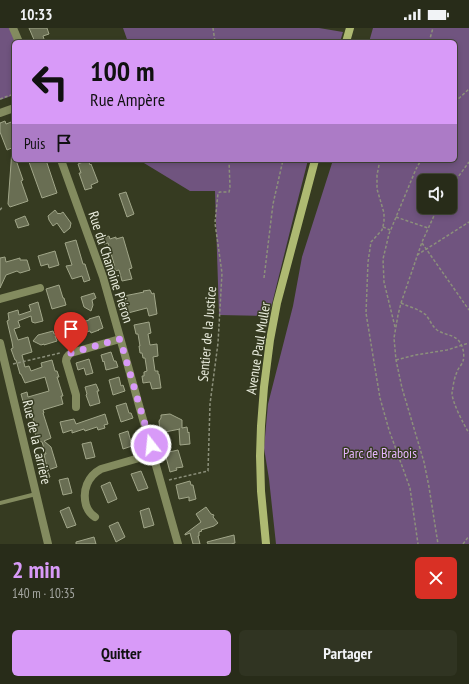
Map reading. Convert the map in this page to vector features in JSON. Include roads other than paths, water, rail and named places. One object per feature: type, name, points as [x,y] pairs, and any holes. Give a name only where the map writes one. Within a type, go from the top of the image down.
[{"type":"main road","points":[[347,40],[350,28]]},
{"type":"main road","name":"Avenue Paul Muller","points":[[266,544],[260,456],[265,379],[270,340],[277,304],[314,162]]},
{"type":"street","points":[[13,28],[18,40]]},
{"type":"street","points":[[0,113],[12,109]]},
{"type":"street","name":"Rue du Chanoine Piéron","points":[[62,162],[97,259],[178,544]]},
{"type":"street","points":[[0,299],[40,288]]},
{"type":"street","points":[[76,407],[76,395],[66,361],[67,357],[71,353],[120,339]]},
{"type":"street","name":"Rue de la Carrière","points":[[0,346],[48,544]]},
{"type":"street","points":[[96,517],[88,512],[85,501],[85,489],[91,478],[101,469],[153,454]]},
{"type":"lane","points":[[0,503],[36,494]]},
{"type":"park label","name":"Parc de Brabois","points":[[380,453]]}]
